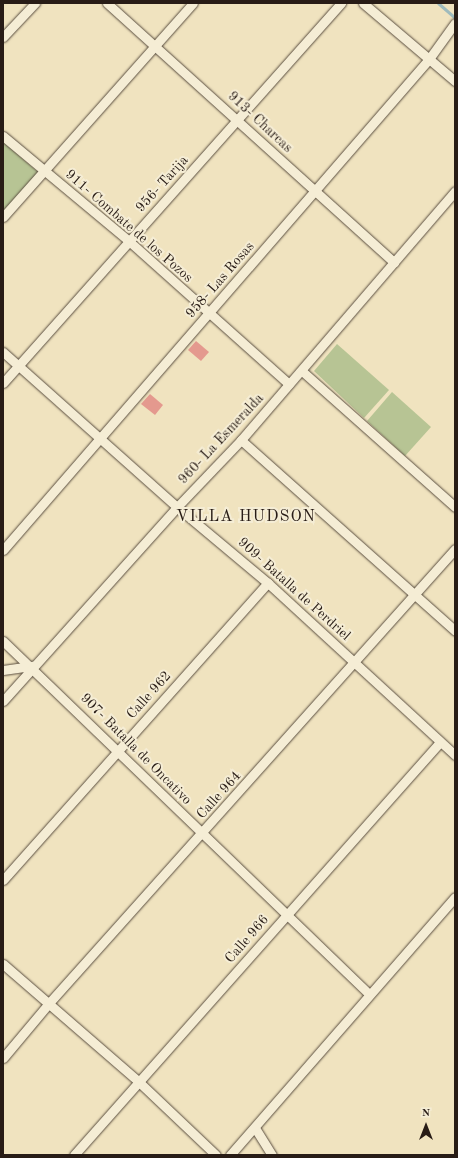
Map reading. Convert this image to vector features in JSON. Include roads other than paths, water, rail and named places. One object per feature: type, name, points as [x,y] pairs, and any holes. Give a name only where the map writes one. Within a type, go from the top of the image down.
[{"type":"street","points":[[3,37],[35,3]]},
{"type":"street","name":"913- Charcas","points":[[106,3],[238,120],[313,192],[394,262]]},
{"type":"street","points":[[3,217],[193,3]]},
{"type":"street","name":"956- Tarija","points":[[3,383],[341,3]]},
{"type":"street","points":[[363,3],[455,81]]},
{"type":"street","name":"958- Las Rosas","points":[[3,550],[209,315],[313,192],[429,59],[455,24]]},
{"type":"street","name":"911- Combate de los Pozos","points":[[3,136],[130,242],[209,315],[289,384]]},
{"type":"street","name":"960- La Esmeralda","points":[[3,701],[177,507],[241,440],[302,371],[455,191]]},
{"type":"street","name":"909- Batalla de Perdriel","points":[[3,352],[177,507],[268,583],[455,755]]},
{"type":"street","points":[[302,371],[455,507]]},
{"type":"street","points":[[241,440],[455,631]]},
{"type":"street","name":"Calle 964","points":[[3,1058],[50,1003],[455,549]]},
{"type":"street","name":"Calle 962","points":[[3,880],[268,583]]},
{"type":"street","name":"907- Batalla de Oncativo","points":[[3,640],[33,666],[202,834],[369,994]]},
{"type":"street","points":[[3,670],[33,666]]},
{"type":"street","name":"Calle 966","points":[[74,1155],[440,742]]},
{"type":"street","points":[[230,1155],[255,1128],[369,994],[455,898]]},
{"type":"street","points":[[3,964],[50,1003],[139,1082],[216,1155]]},
{"type":"street","points":[[255,1128],[272,1155]]},
{"type":"waterway","points":[[438,3],[455,18]]},
{"type":"district","name":"VILLA HUDSON","points":[[246,517]]}]
